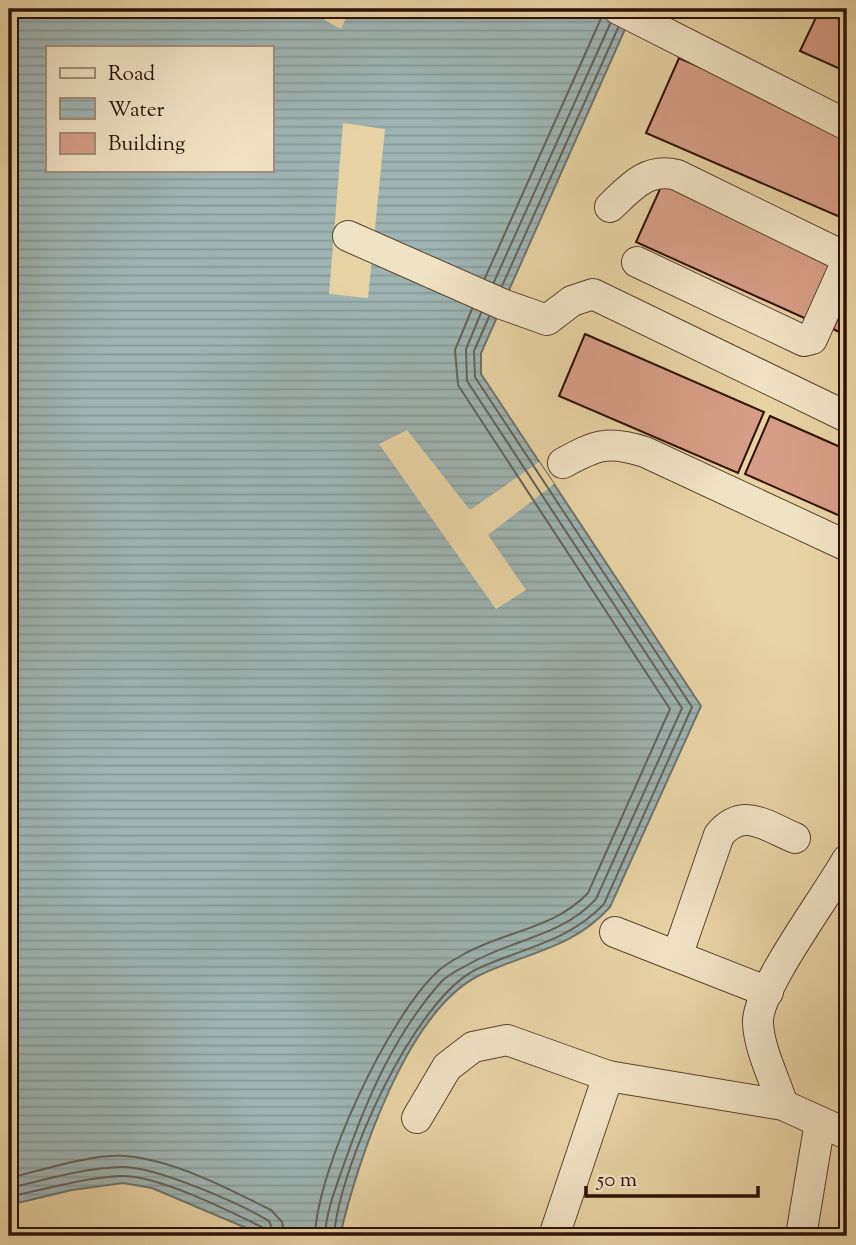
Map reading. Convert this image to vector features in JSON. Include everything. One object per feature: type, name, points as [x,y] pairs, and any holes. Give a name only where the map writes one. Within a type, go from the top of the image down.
[{"type":"lane","points":[[618,9],[847,125]]},
{"type":"lane","points":[[610,207],[649,174],[662,171],[677,175],[847,260],[813,339],[804,341],[637,262]]},
{"type":"lane","points":[[348,236],[502,304],[547,320],[572,301],[593,294],[847,417]]},
{"type":"lane","points":[[563,463],[595,446],[619,444],[645,452],[847,546]]},
{"type":"lane","points":[[677,956],[719,835],[730,822],[746,818],[795,838]]},
{"type":"lane","points":[[783,1105],[758,1027],[759,1011],[798,935],[847,860]]},
{"type":"lane","points":[[615,932],[768,992]]},
{"type":"lane","points":[[417,1118],[447,1067],[473,1047],[507,1040],[608,1076],[783,1105],[847,1134]]},
{"type":"lane","points":[[554,1236],[608,1076]]},
{"type":"lane","points":[[801,1236],[820,1122]]},
{"type":"water","points":[[9,9],[634,9],[481,353],[481,374],[701,706],[610,907],[595,921],[565,941],[480,975],[454,993],[430,1020],[408,1053],[389,1091],[359,1169],[340,1236],[265,1236],[152,1188],[123,1183],[72,1190],[9,1205]]},
{"type":"pier","points":[[313,9],[350,9],[341,29],[312,13]]},
{"type":"pier","points":[[343,123],[385,129],[368,298],[329,294]]},
{"type":"pier","points":[[407,430],[470,510],[539,462],[554,484],[488,535],[526,590],[496,609],[379,444]]},
{"type":"building","points":[[820,9],[847,9],[847,72],[800,51]]},
{"type":"building","points":[[679,58],[847,131],[847,199],[840,217],[646,133]]},
{"type":"building","points":[[665,178],[842,258],[813,322],[636,242]]},
{"type":"building","points":[[847,297],[847,336],[833,329]]},
{"type":"building","points":[[585,334],[764,412],[738,473],[559,396]]},
{"type":"building","points":[[770,416],[847,450],[847,519],[745,474]]}]
